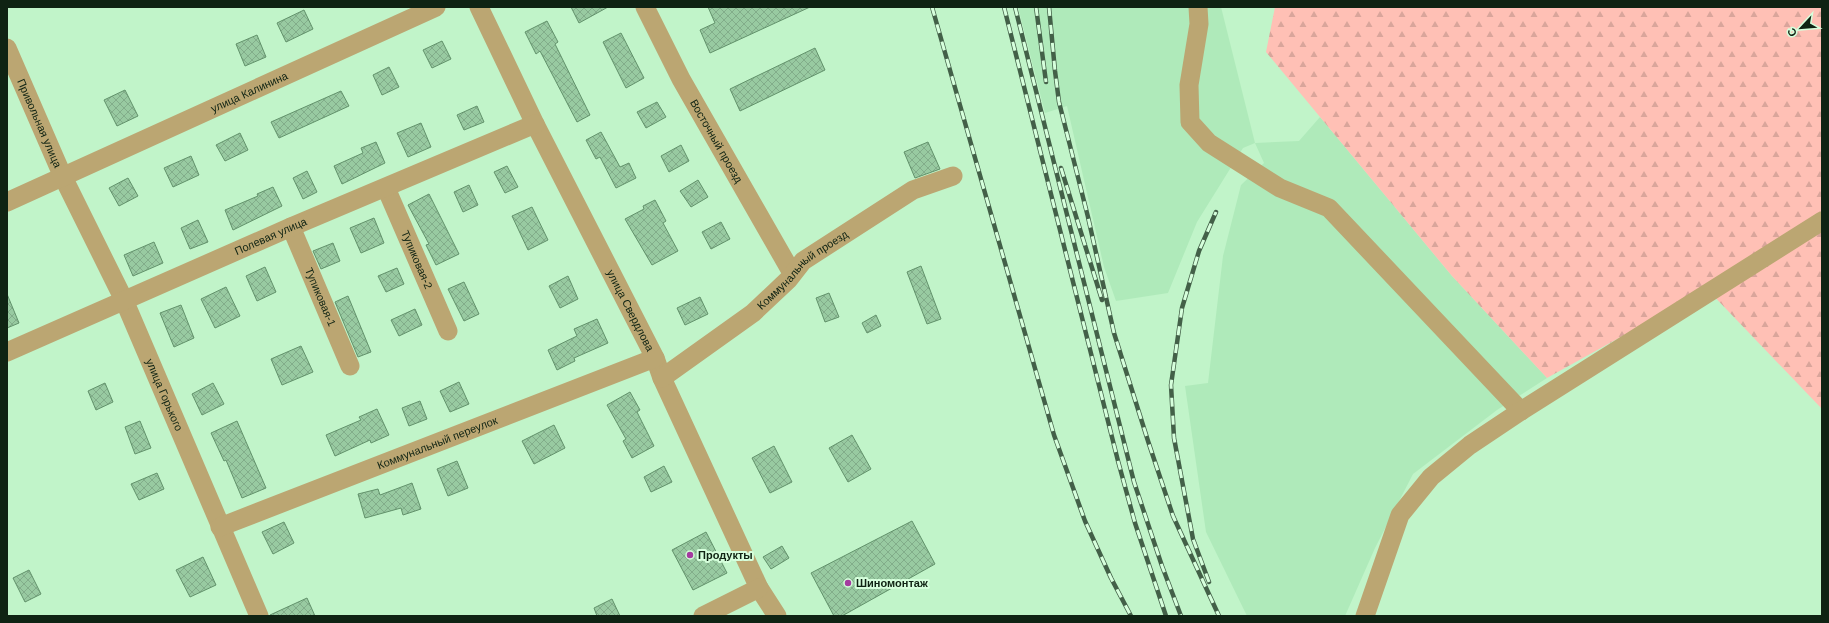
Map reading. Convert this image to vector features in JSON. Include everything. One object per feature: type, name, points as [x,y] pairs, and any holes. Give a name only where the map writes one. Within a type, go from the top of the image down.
[{"type":"street","name":"улица Калинина","points":[[7,202],[436,7]]},
{"type":"street","name":"улица Свердлова","points":[[479,7],[535,124],[655,358],[662,378],[759,588],[777,616]]},
{"type":"street","name":"Восточный проезд","points":[[645,7],[681,79],[792,273]]},
{"type":"street","points":[[1198,7],[1199,24],[1189,85],[1190,122],[1209,143],[1280,188],[1329,208],[1521,411]]},
{"type":"street","name":"Привольная улица","points":[[7,48],[63,177]]},
{"type":"street","name":"Полевая улица","points":[[7,352],[291,227],[535,124]]},
{"type":"street","name":"Коммунальный проезд","points":[[662,378],[753,313],[789,279],[792,273],[803,261],[913,190],[952,176]]},
{"type":"street","name":"улица Горького","points":[[63,177],[124,300],[259,616]]},
{"type":"street","name":"Тупиковая-2","points":[[386,188],[448,330]]},
{"type":"street","points":[[1365,616],[1400,515],[1431,477],[1470,445],[1521,411],[1822,221]]},
{"type":"street","name":"Тупиковая-1","points":[[291,227],[350,366]]},
{"type":"street","name":"Коммунальный переулок","points":[[220,527],[655,358]]},
{"type":"street","points":[[703,616],[759,588]]},
{"type":"shaded area","points":[[1018,7],[1221,7],[1255,143],[1243,148],[1197,222],[1168,293],[1116,301],[1104,267],[1067,106],[1045,113]]},
{"type":"shaded area","points":[[1320,117],[1452,276],[1547,378],[1497,410],[1413,474],[1375,548],[1345,616],[1247,616],[1206,532],[1185,386],[1208,383],[1223,256],[1241,185],[1264,163],[1255,143],[1299,141]]},
{"type":"green space","points":[[1275,7],[1822,7],[1822,409],[1707,289],[1547,378],[1452,276],[1266,52]]},
{"type":"building","points":[[571,7],[608,7],[579,23]]},
{"type":"building","points":[[708,7],[810,7],[710,53],[700,30],[715,23]]},
{"type":"building","points":[[304,10],[313,29],[286,42],[277,23]]},
{"type":"building","points":[[547,21],[558,42],[555,44],[590,115],[577,122],[540,51],[536,54],[525,32]]},
{"type":"building","points":[[621,33],[644,78],[626,88],[603,42]]},
{"type":"building","points":[[257,35],[266,57],[245,66],[236,44]]},
{"type":"building","points":[[442,41],[451,59],[432,68],[423,50]]},
{"type":"building","points":[[815,48],[825,70],[740,111],[730,89]]},
{"type":"building","points":[[389,67],[399,87],[382,95],[373,75]]},
{"type":"building","points":[[125,90],[138,116],[117,126],[104,100]]},
{"type":"building","points":[[341,91],[349,106],[279,138],[271,122]]},
{"type":"building","points":[[657,102],[666,117],[646,128],[637,112]]},
{"type":"building","points":[[477,106],[484,122],[464,130],[457,115]]},
{"type":"building","points":[[421,123],[431,147],[408,157],[397,133]]},
{"type":"building","points":[[601,132],[620,167],[629,163],[636,178],[616,188],[600,157],[596,159],[586,140]]},
{"type":"building","points":[[240,133],[248,150],[225,161],[216,145]]},
{"type":"building","points":[[376,142],[385,163],[342,184],[334,166],[363,153],[361,148]]},
{"type":"building","points":[[928,142],[940,169],[915,178],[904,152]]},
{"type":"building","points":[[681,145],[689,161],[669,172],[661,156]]},
{"type":"building","points":[[191,156],[199,175],[173,187],[164,168]]},
{"type":"building","points":[[507,166],[518,187],[505,193],[494,172]]},
{"type":"building","points":[[307,171],[317,192],[303,199],[293,178]]},
{"type":"building","points":[[128,178],[138,196],[119,206],[109,188]]},
{"type":"building","points":[[698,180],[708,197],[691,207],[680,191]]},
{"type":"building","points":[[469,185],[478,205],[463,212],[454,192]]},
{"type":"building","points":[[273,187],[282,206],[233,230],[225,210],[258,196],[257,194]]},
{"type":"building","points":[[429,194],[459,254],[436,265],[426,245],[429,244],[408,205]]},
{"type":"building","points":[[655,200],[666,221],[663,223],[678,251],[652,265],[625,219],[644,209],[643,206]]},
{"type":"building","points":[[532,207],[548,240],[528,250],[512,216]]},
{"type":"building","points":[[374,218],[384,243],[361,253],[350,228]]},
{"type":"building","points":[[198,220],[208,242],[190,249],[181,228]]},
{"type":"building","points":[[721,222],[730,239],[711,249],[702,232]]},
{"type":"building","points":[[154,242],[163,263],[133,276],[124,255]]},
{"type":"building","points":[[333,243],[340,261],[321,269],[313,251]]},
{"type":"building","points":[[921,266],[941,319],[927,324],[907,272]]},
{"type":"building","points":[[265,267],[276,292],[257,301],[246,276]]},
{"type":"building","points":[[397,268],[404,284],[386,292],[378,276]]},
{"type":"building","points":[[568,276],[578,299],[560,308],[549,286]]},
{"type":"building","points":[[464,282],[479,314],[464,321],[448,289]]},
{"type":"building","points":[[226,287],[240,316],[215,328],[201,299]]},
{"type":"building","points":[[829,293],[839,317],[825,322],[816,298]]},
{"type":"building","points":[[7,294],[19,323],[7,328]]},
{"type":"building","points":[[348,296],[371,352],[358,357],[335,302]]},
{"type":"building","points":[[700,297],[708,314],[685,325],[677,308]]},
{"type":"building","points":[[181,305],[194,338],[174,347],[160,313]]},
{"type":"building","points":[[415,309],[422,325],[399,336],[391,320]]},
{"type":"building","points":[[876,315],[881,326],[867,333],[862,323]]},
{"type":"building","points":[[597,319],[608,343],[574,358],[575,361],[557,370],[548,350],[577,336],[574,329]]},
{"type":"building","points":[[301,346],[313,372],[282,385],[271,359]]},
{"type":"building","points":[[459,382],[469,404],[450,412],[440,391]]},
{"type":"building","points":[[105,383],[113,402],[96,410],[88,391]]},
{"type":"building","points":[[213,383],[224,404],[202,415],[192,394]]},
{"type":"building","points":[[630,392],[640,410],[637,412],[654,446],[632,458],[623,441],[626,439],[607,405]]},
{"type":"building","points":[[420,401],[427,419],[409,426],[402,408]]},
{"type":"building","points":[[377,409],[389,435],[371,443],[370,440],[335,456],[326,435],[361,420],[359,417]]},
{"type":"building","points":[[140,421],[151,448],[135,454],[125,427]]},
{"type":"building","points":[[237,421],[266,488],[242,498],[226,460],[224,461],[211,433]]},
{"type":"building","points":[[554,425],[565,448],[534,464],[522,441]]},
{"type":"building","points":[[852,435],[871,469],[848,482],[829,448]]},
{"type":"building","points":[[774,446],[792,482],[770,493],[752,458]]},
{"type":"building","points":[[457,461],[468,488],[448,496],[437,469]]},
{"type":"building","points":[[664,466],[672,482],[651,492],[644,477]]},
{"type":"building","points":[[157,473],[164,489],[139,500],[131,484]]},
{"type":"building","points":[[412,483],[421,509],[403,515],[401,508],[365,518],[358,494],[378,489],[380,495]]},
{"type":"building","points":[[912,521],[935,564],[842,616],[834,616],[811,573]]},
{"type":"building","points":[[284,522],[294,543],[273,554],[262,532]]},
{"type":"building","points":[[706,532],[727,573],[693,590],[672,550]]},
{"type":"building","points":[[782,546],[789,558],[771,569],[763,557]]},
{"type":"building","points":[[203,557],[216,585],[190,597],[176,570]]},
{"type":"building","points":[[29,570],[41,594],[25,602],[13,578]]},
{"type":"building","points":[[307,598],[315,616],[270,616],[270,615]]},
{"type":"building","points":[[612,599],[620,616],[597,616],[594,608]]},
{"type":"railway","points":[[932,7],[1054,435],[1085,521],[1111,578],[1131,616]]},
{"type":"railway","points":[[1004,7],[1118,461],[1135,523],[1166,616]]},
{"type":"railway","points":[[1015,7],[1134,482],[1162,566],[1181,616]]},
{"type":"railway","points":[[1036,7],[1046,82]]},
{"type":"railway","points":[[1049,7],[1059,102],[1088,217],[1114,333],[1173,516],[1219,616]]},
{"type":"railway","points":[[1061,168],[1102,300]]},
{"type":"railway","points":[[1209,582],[1193,539],[1174,438],[1171,385],[1182,308],[1199,251],[1216,212]]},
{"type":"place","name":"Продукты","points":[[690,555]]},
{"type":"place","name":"Шиномонтаж","points":[[848,583]]}]
